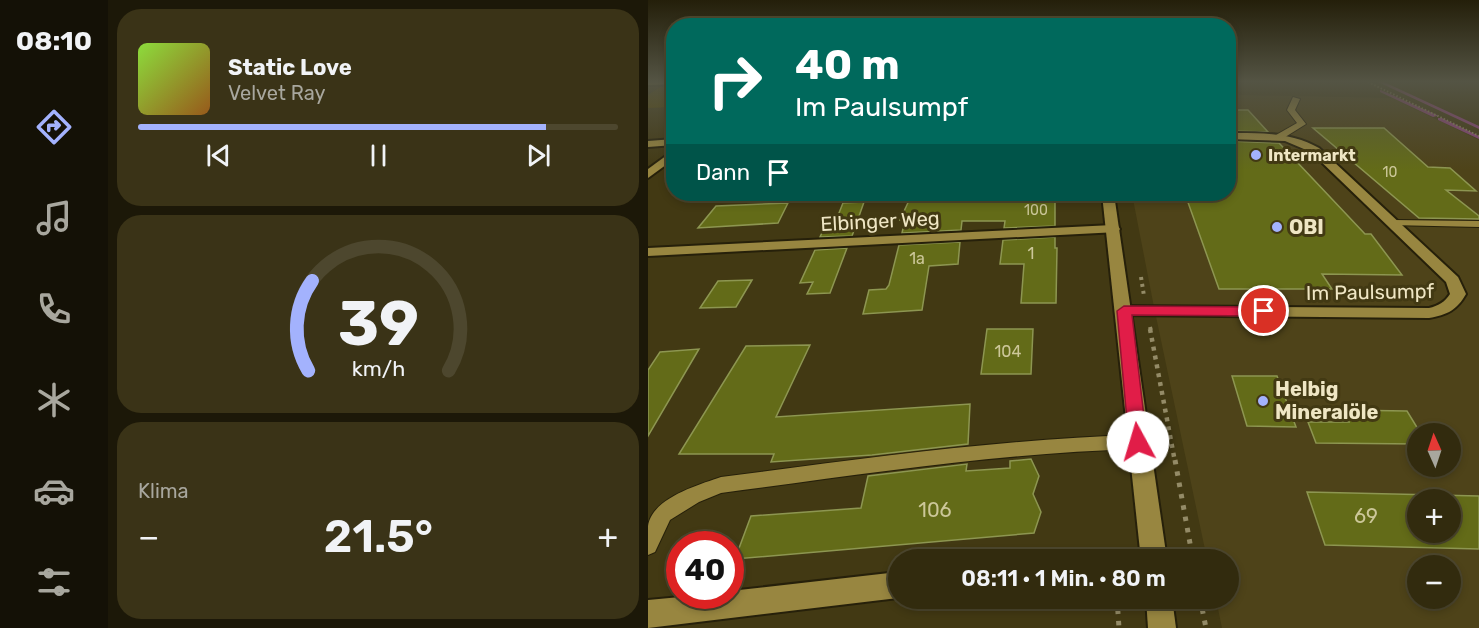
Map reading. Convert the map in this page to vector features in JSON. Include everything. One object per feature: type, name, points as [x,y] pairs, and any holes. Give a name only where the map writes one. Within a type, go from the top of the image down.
[{"type":"street","name":"Im Paulsumpf","points":[[1124,311],[1429,313],[1446,310],[1458,294],[1453,280],[1307,144],[1279,137],[1236,136]]},
{"type":"street","points":[[648,144],[666,143]]},
{"type":"street","points":[[648,175],[666,160]]},
{"type":"street","points":[[1109,201],[1153,549]]},
{"type":"street","name":"Elbinger Weg","points":[[648,252],[1113,229]]},
{"type":"street","points":[[648,614],[888,586]]},
{"type":"street","points":[[1160,609],[1162,628]]},
{"type":"lane","points":[[1279,137],[1302,124],[1292,111]]},
{"type":"lane","points":[[1393,223],[1479,224]]},
{"type":"lane","points":[[648,544],[663,514],[692,496],[721,485],[991,451],[1104,442],[1138,442]]},
{"type":"path","points":[[1428,111],[1479,136]]},
{"type":"path","points":[[1435,118],[1440,117]]},
{"type":"path","points":[[1141,276],[1191,549]]},
{"type":"path","points":[[1118,609],[1119,628]]},
{"type":"path","points":[[1202,609],[1206,628]]},
{"type":"shaded area","points":[[1236,111],[1420,111],[1479,140],[1479,628],[1222,628],[1218,609],[1239,609],[1239,549],[1205,549],[1133,201],[1236,201]]},
{"type":"building","points":[[1236,111],[1249,111],[1268,132],[1236,131]]},
{"type":"building","points":[[1313,128],[1384,128],[1428,167],[1450,168],[1476,191],[1446,190],[1479,216],[1479,219],[1419,218]]},
{"type":"building","name":"OBI","points":[[1236,141],[1279,143],[1365,234],[1371,234],[1402,275],[1322,274],[1332,289],[1219,289],[1188,201],[1236,201]]},
{"type":"building","points":[[909,201],[1055,201],[1055,226],[1004,228],[1005,221],[962,221],[961,230],[902,233],[905,220],[900,220]]},
{"type":"building","points":[[864,202],[852,236],[820,237],[829,218],[837,218],[843,203]]},
{"type":"building","points":[[788,203],[778,223],[698,228],[716,206]]},
{"type":"building","points":[[1055,237],[1055,248],[1057,248],[1056,303],[1021,303],[1024,264],[1000,264],[1003,240]]},
{"type":"building","points":[[960,242],[958,264],[929,266],[922,310],[863,314],[869,290],[886,289],[889,285],[899,245]]},
{"type":"building","points":[[847,248],[830,293],[807,294],[813,282],[800,283],[815,250]]},
{"type":"building","points":[[752,280],[736,307],[700,308],[718,281]]},
{"type":"building","points":[[987,329],[1033,329],[1031,374],[981,374]]},
{"type":"building","points":[[810,345],[776,417],[970,404],[968,444],[872,455],[771,462],[774,454],[679,454],[746,346]]},
{"type":"building","points":[[699,349],[648,436],[648,370],[660,352]]},
{"type":"building","name":"Helbig Mineralöle","points":[[1232,376],[1277,376],[1296,427],[1247,426]]},
{"type":"building","points":[[1343,410],[1407,411],[1414,423],[1407,423],[1407,444],[1316,443],[1308,422],[1349,422]]},
{"type":"building","points":[[1031,459],[1039,476],[1033,494],[1041,512],[1034,533],[744,558],[744,535],[751,516],[861,508],[868,476],[967,464],[966,471],[1010,468],[1010,461]]},
{"type":"building","points":[[1307,492],[1407,494],[1407,543],[1461,543],[1461,496],[1479,496],[1479,549],[1325,545]]},
{"type":"waterway","points":[[1425,111],[1435,116]]},
{"type":"waterway","points":[[1443,111],[1479,128]]},
{"type":"waterway","points":[[1440,119],[1479,138]]},
{"type":"place","name":"Intermarkt","points":[[1256,155]]},
{"type":"place","name":"OBI","points":[[1277,227]]},
{"type":"place","name":"Helbig Mineralöle","points":[[1263,401]]},
{"type":"route","points":[[1138,442],[1124,311],[1264,311]]}]
